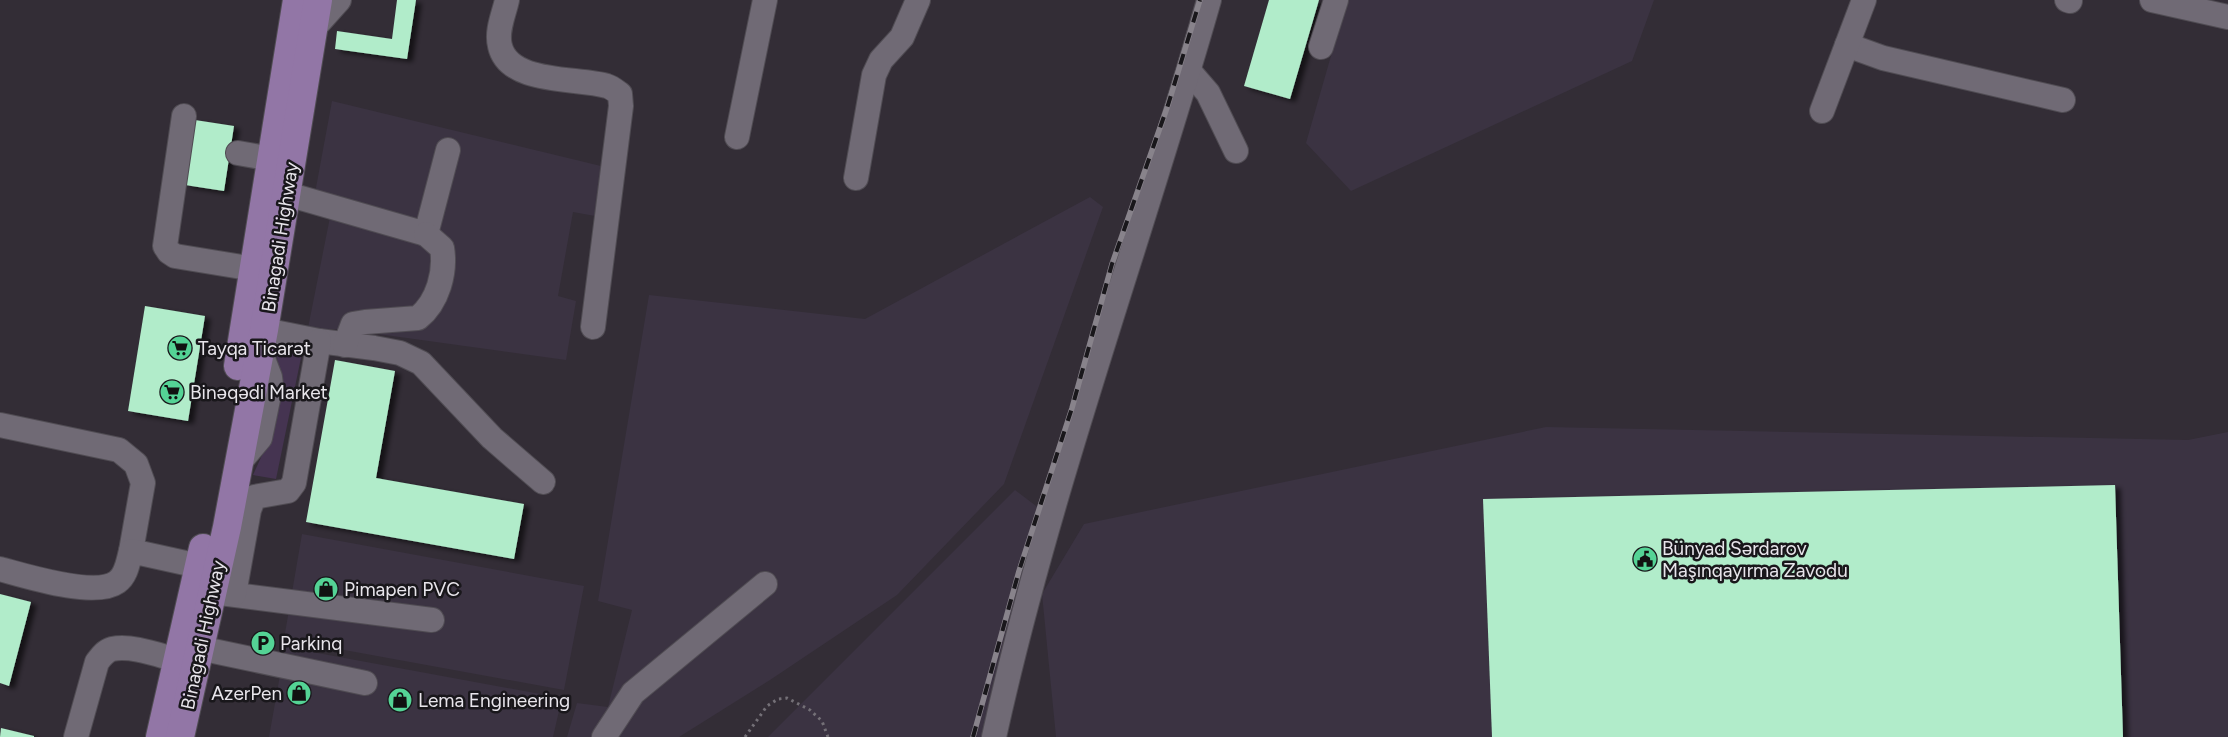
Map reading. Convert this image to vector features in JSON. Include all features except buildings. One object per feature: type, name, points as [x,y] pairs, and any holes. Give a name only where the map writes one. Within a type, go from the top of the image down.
[{"type":"main road","name":"Binagadi Highway","points":[[180,737],[199,566],[254,269],[296,0]]},
{"type":"main road","name":"Binagadi Highway","points":[[160,737],[188,654],[223,593],[239,463],[262,341],[318,0]]},
{"type":"street","points":[[313,29],[338,0]]},
{"type":"street","points":[[506,0],[500,29],[500,46],[507,60],[525,72],[544,78],[608,86],[620,94],[593,327]]},
{"type":"street","points":[[737,137],[765,0]]},
{"type":"street","points":[[856,178],[874,75],[881,60],[902,37],[918,0]]},
{"type":"street","points":[[994,737],[1006,682],[1058,497],[1108,327],[1189,71],[1209,0]]},
{"type":"street","points":[[1322,47],[1336,0]]},
{"type":"street","points":[[1822,111],[1864,0]]},
{"type":"street","points":[[2152,0],[2228,17]]},
{"type":"street","points":[[1847,44],[1883,58],[2063,100]]},
{"type":"street","points":[[1189,71],[1208,93],[1236,151]]},
{"type":"street","points":[[184,116],[165,246],[168,252],[175,256],[254,269]]},
{"type":"street","points":[[426,234],[448,150]]},
{"type":"street","points":[[238,153],[272,159]]},
{"type":"street","points":[[287,194],[426,234],[442,248],[444,261],[434,301],[418,318],[353,324],[344,345]]},
{"type":"street","points":[[262,341],[319,341],[400,354],[421,363],[492,438],[543,482]]},
{"type":"street","points":[[319,341],[294,483],[288,491],[254,497],[223,593],[432,620]]},
{"type":"street","points":[[0,425],[119,450],[136,464],[143,483],[131,551],[126,570],[118,582],[105,588],[56,584],[0,569]]},
{"type":"street","points":[[131,551],[199,566]]},
{"type":"street","points":[[604,737],[633,693],[765,584]]},
{"type":"street","points":[[76,737],[97,662],[110,650],[125,649],[188,654],[365,683]]},
{"type":"path","points":[[745,737],[767,706],[778,699],[787,698],[810,710],[822,721],[828,737]]},
{"type":"shaded area","points":[[1347,0],[1654,0],[1632,61],[1351,191],[1306,143]]},
{"type":"shaded area","points":[[332,101],[601,166],[595,216],[573,212],[558,296],[576,301],[566,360],[349,330],[308,328],[332,207],[315,193]]},
{"type":"shaded area","points":[[1090,197],[1103,207],[1004,484],[897,595],[770,680],[679,737],[567,737],[577,703],[608,707],[632,610],[598,601],[649,295],[865,319]]},
{"type":"shaded area","points":[[276,341],[303,348],[276,479],[253,475],[268,442],[279,384]]},
{"type":"shaded area","name":"Bünyad Sərdarov Maşınqayırma Zavodu","points":[[1546,427],[2188,440],[2228,432],[2228,737],[1056,737],[1042,594],[1084,524]]},
{"type":"shaded area","points":[[1015,490],[1044,512],[987,737],[768,737]]},
{"type":"shaded area","points":[[302,534],[584,586],[564,690],[284,639]]},
{"type":"shaded area","points":[[285,647],[562,698],[553,737],[269,737]]},
{"type":"railway","points":[[973,737],[1019,571],[1072,408],[1112,264],[1168,105],[1200,0]]},
{"type":"place","name":"Tayqa Ticarət","points":[[180,348]]},
{"type":"place","name":"Binəqədi Market","points":[[172,392]]},
{"type":"place","name":"Bünyad Sərdarov Maşınqayırma Zavodu","points":[[1645,559]]},
{"type":"place","name":"Pimapen PVC","points":[[326,589]]},
{"type":"place","name":"Parkinq","points":[[263,643]]},
{"type":"place","name":"AzerPen","points":[[299,693]]},
{"type":"place","name":"Lema Engineering","points":[[400,700]]}]
